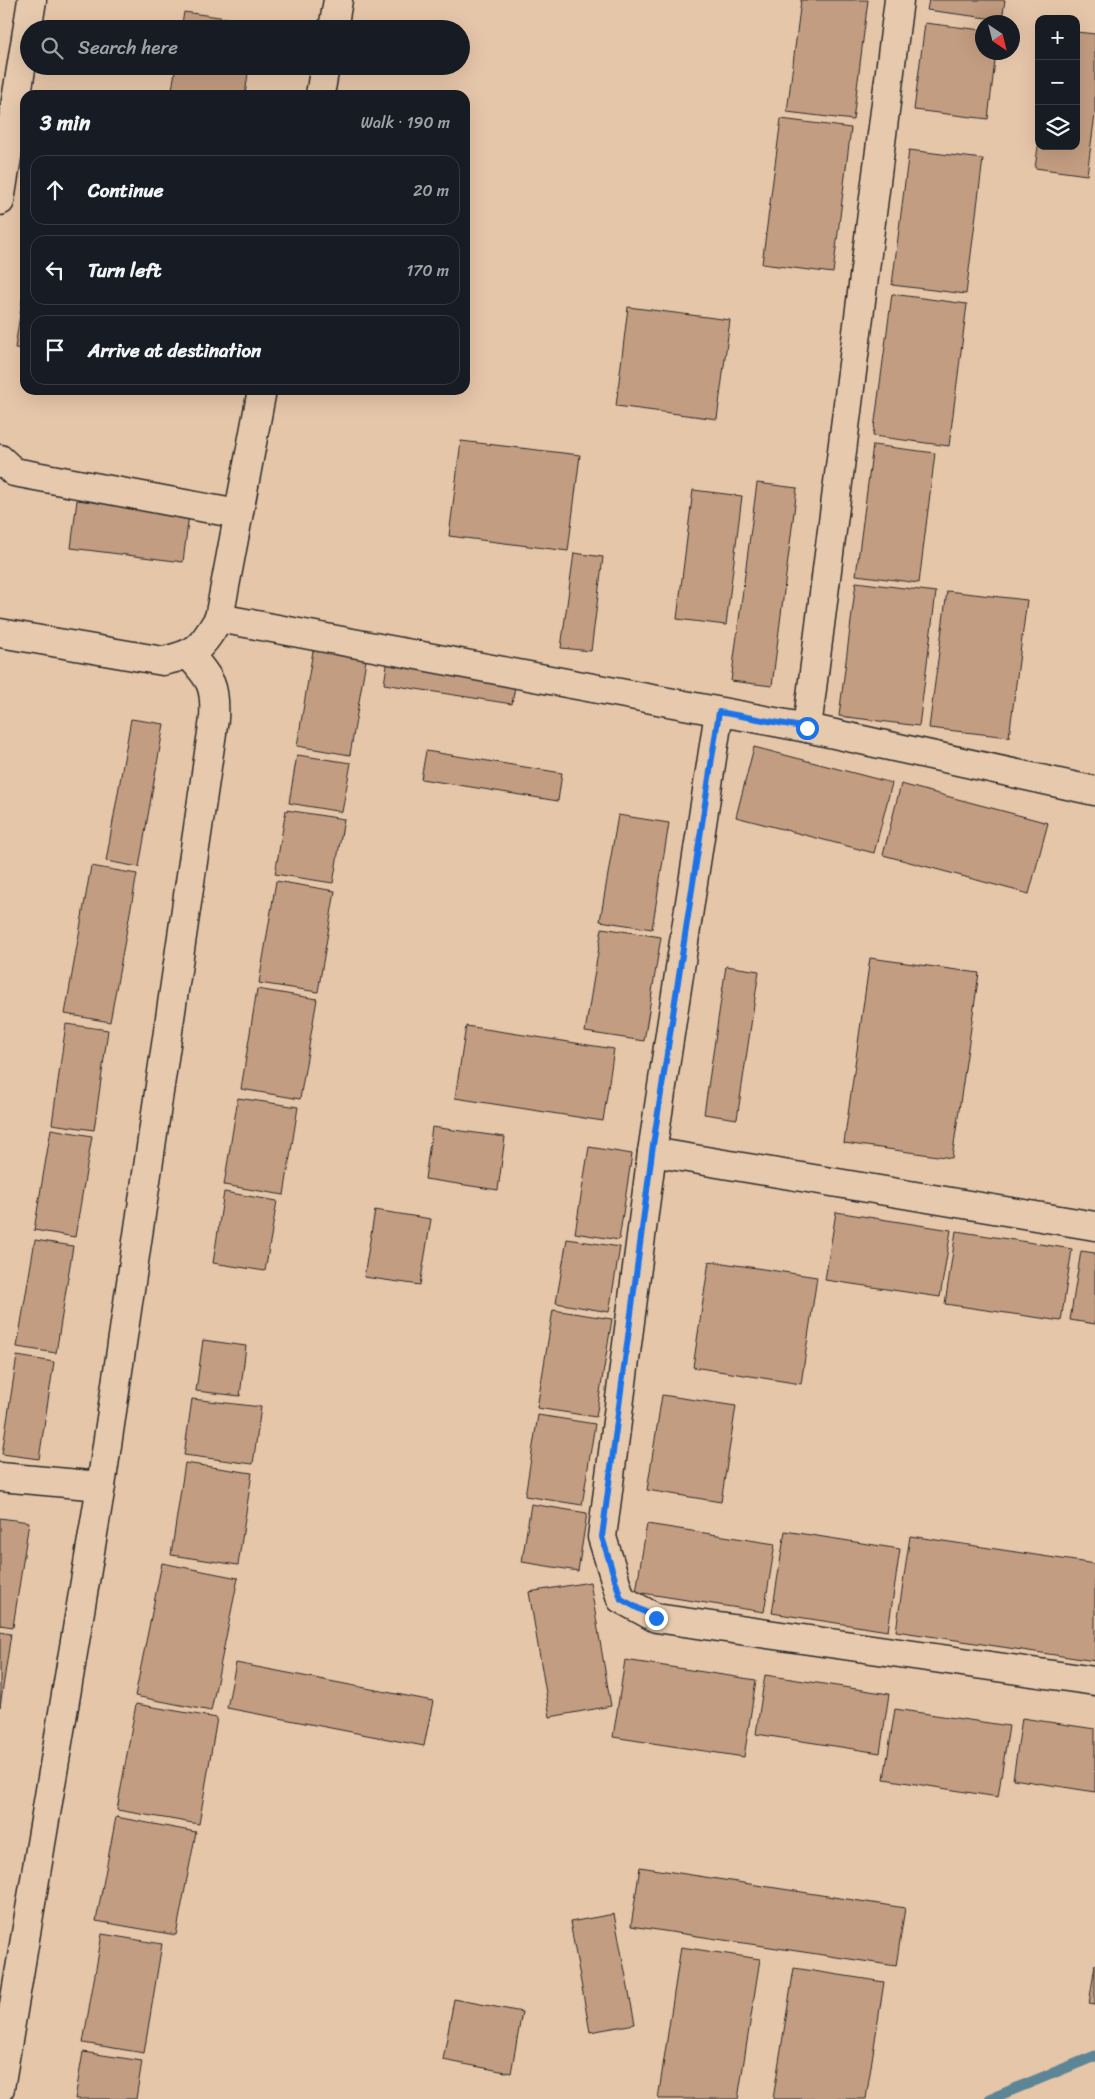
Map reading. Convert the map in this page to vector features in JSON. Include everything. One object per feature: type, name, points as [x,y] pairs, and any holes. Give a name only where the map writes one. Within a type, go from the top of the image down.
[{"type":"street","points":[[29,20],[32,0]]},
{"type":"street","points":[[334,20],[338,0]]},
{"type":"street","points":[[807,728],[899,0]]},
{"type":"street","points":[[0,201],[20,75]]},
{"type":"street","points":[[321,90],[323,75]]},
{"type":"street","points":[[0,633],[163,661],[190,654],[207,639],[219,618],[261,395]]},
{"type":"street","points":[[0,459],[14,472],[238,514]]},
{"type":"street","points":[[219,618],[807,728],[1095,791]]},
{"type":"street","points":[[0,2088],[101,1486],[214,719],[216,695],[205,672],[190,654]]},
{"type":"street","points":[[719,712],[652,1152],[602,1537],[621,1599],[656,1618],[1095,1681]]},
{"type":"street","points":[[652,1152],[1095,1226]]},
{"type":"street","points":[[0,1477],[101,1486]]},
{"type":"building","points":[[801,0],[868,0],[853,120],[787,112]]},
{"type":"building","points":[[929,0],[1005,0],[1003,15],[975,16],[927,10]]},
{"type":"building","points":[[184,12],[241,20],[183,20]]},
{"type":"building","points":[[925,23],[975,29],[975,60],[995,60],[988,119],[914,110]]},
{"type":"building","points":[[1080,32],[1095,34],[1095,114],[1087,175],[1035,168],[1038,150],[1080,150]]},
{"type":"building","points":[[174,75],[248,75],[246,90],[172,90]]},
{"type":"building","points":[[781,119],[851,128],[833,273],[762,264]]},
{"type":"building","points":[[909,150],[983,159],[966,294],[892,285]]},
{"type":"building","points":[[892,294],[967,304],[949,446],[873,436]]},
{"type":"building","points":[[628,307],[730,320],[717,419],[616,406]]},
{"type":"building","points":[[20,314],[20,348],[15,348]]},
{"type":"building","points":[[461,441],[580,455],[568,551],[449,536]]},
{"type":"building","points":[[873,445],[935,453],[919,583],[856,575]]},
{"type":"building","points":[[757,483],[797,488],[772,686],[731,681]]},
{"type":"building","points":[[693,490],[742,496],[726,625],[677,619]]},
{"type":"building","points":[[77,500],[189,514],[183,562],[71,548]]},
{"type":"building","points":[[574,553],[603,557],[591,651],[561,648]]},
{"type":"building","points":[[856,582],[936,592],[919,726],[839,716]]},
{"type":"building","points":[[947,591],[1027,600],[1009,737],[929,728]]},
{"type":"building","points":[[315,639],[368,648],[350,755],[297,746]]},
{"type":"building","points":[[388,659],[516,680],[512,704],[384,684]]},
{"type":"building","points":[[131,719],[164,724],[139,867],[106,861]]},
{"type":"building","points":[[754,747],[892,783],[874,853],[736,817]]},
{"type":"building","points":[[426,751],[562,773],[558,801],[421,779]]},
{"type":"building","points":[[297,755],[351,763],[342,812],[289,803]]},
{"type":"building","points":[[901,784],[1048,823],[1029,894],[883,855]]},
{"type":"building","points":[[286,810],[344,819],[333,883],[275,874]]},
{"type":"building","points":[[618,815],[669,823],[652,929],[600,921]]},
{"type":"building","points":[[91,866],[137,874],[110,1022],[65,1014]]},
{"type":"building","points":[[276,881],[335,891],[318,992],[259,983]]},
{"type":"building","points":[[602,928],[661,937],[644,1041],[585,1032]]},
{"type":"building","points":[[870,958],[979,973],[952,1158],[844,1143]]},
{"type":"building","points":[[726,966],[759,971],[737,1119],[704,1114]]},
{"type":"building","points":[[257,989],[317,999],[300,1099],[241,1089]]},
{"type":"building","points":[[66,1024],[108,1030],[94,1130],[52,1124]]},
{"type":"building","points":[[466,1026],[614,1049],[603,1121],[455,1098]]},
{"type":"building","points":[[238,1098],[298,1107],[284,1195],[224,1185]]},
{"type":"building","points":[[432,1127],[505,1137],[498,1190],[425,1179]]},
{"type":"building","points":[[51,1129],[92,1136],[75,1237],[34,1230]]},
{"type":"building","points":[[589,1147],[632,1154],[619,1240],[575,1233]]},
{"type":"building","points":[[224,1192],[277,1201],[265,1271],[213,1263]]},
{"type":"building","points":[[375,1210],[431,1219],[420,1285],[364,1277]]},
{"type":"building","points":[[836,1212],[951,1230],[940,1297],[825,1280]]},
{"type":"building","points":[[956,1231],[1072,1249],[1061,1321],[945,1304]]},
{"type":"building","points":[[567,1239],[620,1247],[609,1312],[556,1303]]},
{"type":"building","points":[[35,1240],[73,1246],[56,1353],[17,1347]]},
{"type":"building","points":[[1081,1251],[1095,1253],[1095,1324],[1070,1320]]},
{"type":"building","points":[[709,1261],[817,1277],[801,1384],[693,1367]]},
{"type":"building","points":[[553,1310],[612,1319],[596,1417],[537,1408]]},
{"type":"building","points":[[203,1340],[246,1346],[240,1396],[196,1391]]},
{"type":"building","points":[[17,1356],[54,1362],[39,1459],[2,1454]]},
{"type":"building","points":[[662,1395],[736,1406],[721,1502],[647,1490]]},
{"type":"building","points":[[192,1399],[261,1407],[253,1464],[184,1455]]},
{"type":"building","points":[[538,1415],[595,1424],[582,1505],[525,1496]]},
{"type":"building","points":[[185,1463],[252,1473],[238,1565],[171,1555]]},
{"type":"building","points":[[531,1504],[587,1513],[578,1571],[522,1562]]},
{"type":"building","points":[[0,1518],[29,1522],[13,1627],[0,1625]]},
{"type":"building","points":[[647,1524],[775,1544],[764,1612],[636,1592]]},
{"type":"building","points":[[785,1531],[900,1549],[888,1631],[772,1613]]},
{"type":"building","points":[[910,1536],[1095,1564],[1095,1661],[896,1631]]},
{"type":"building","points":[[162,1563],[238,1578],[211,1711],[135,1696]]},
{"type":"building","points":[[590,1582],[611,1706],[550,1717],[529,1592]]},
{"type":"building","points":[[0,1632],[11,1634],[0,1707]]},
{"type":"building","points":[[625,1660],[756,1680],[744,1757],[613,1737]]},
{"type":"building","points":[[236,1663],[433,1701],[424,1746],[227,1708]]},
{"type":"building","points":[[765,1675],[889,1694],[880,1753],[756,1734]]},
{"type":"building","points":[[136,1704],[217,1718],[199,1824],[117,1810]]},
{"type":"building","points":[[895,1709],[1009,1726],[998,1797],[884,1779]]},
{"type":"building","points":[[1022,1718],[1095,1729],[1095,1792],[1013,1779]]},
{"type":"building","points":[[116,1817],[196,1832],[176,1935],[96,1921]]},
{"type":"building","points":[[640,1867],[905,1908],[896,1966],[631,1926]]},
{"type":"building","points":[[614,1914],[635,2024],[590,2032],[570,1922]]},
{"type":"building","points":[[102,1934],[162,1944],[144,2053],[83,2043]]},
{"type":"building","points":[[681,1947],[760,1959],[738,2099],[658,2099]]},
{"type":"building","points":[[1095,1964],[1095,2005],[1089,2004]]},
{"type":"building","points":[[794,1968],[884,1982],[866,2099],[773,2099]]},
{"type":"building","points":[[454,1999],[522,2012],[511,2073],[443,2060]]},
{"type":"building","points":[[83,2052],[142,2061],[136,2099],[75,2099]]},
{"type":"waterway","points":[[990,2099],[1095,2056]]},
{"type":"route","points":[[656,1618],[621,1599],[602,1537],[652,1152],[719,712],[807,728]]}]
